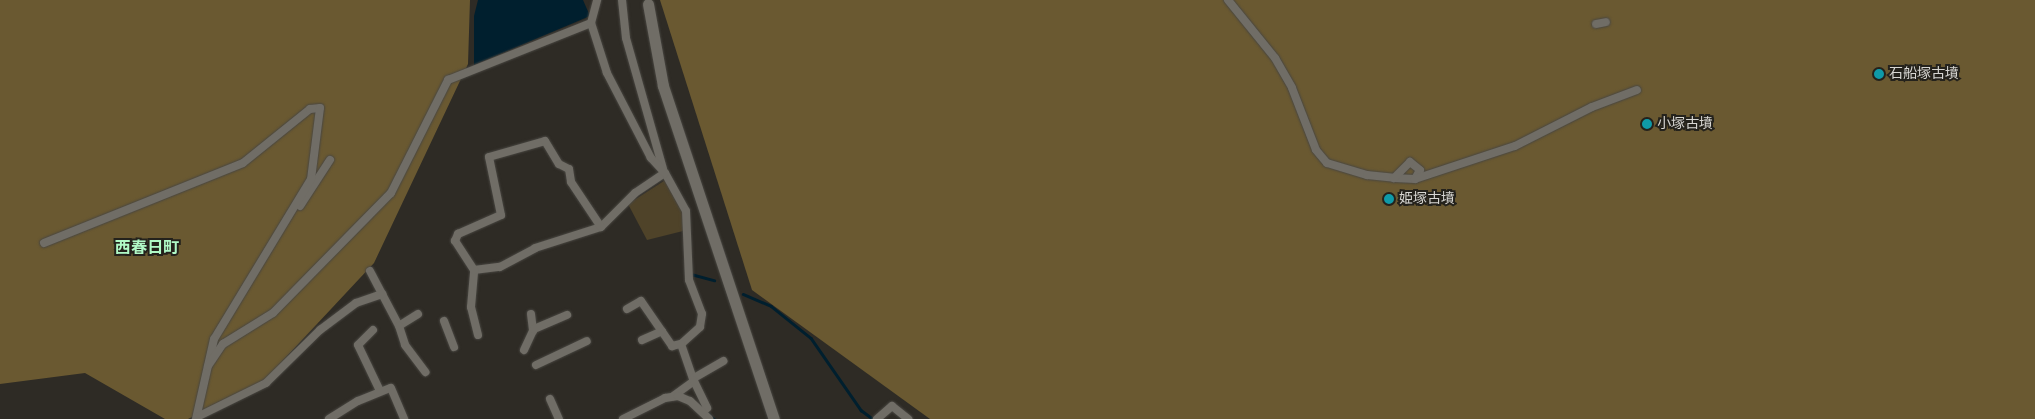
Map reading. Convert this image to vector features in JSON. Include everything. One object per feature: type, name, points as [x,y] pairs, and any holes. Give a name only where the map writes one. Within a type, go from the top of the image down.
[{"type":"street","points":[[597,0],[591,23],[607,73],[651,158],[664,171]]},
{"type":"street","points":[[622,0],[626,38],[664,171],[686,211],[689,280],[701,305],[700,327],[681,344],[672,346],[641,300],[627,309]]},
{"type":"street","points":[[1228,0],[1275,58],[1292,88],[1316,150],[1327,163],[1358,173],[1415,179],[1515,146],[1592,107],[1637,90]]},
{"type":"street","points":[[648,4],[663,86],[774,419]]},
{"type":"street","points":[[1596,24],[1606,22]]},
{"type":"street","points":[[204,372],[223,344],[273,313],[392,193],[448,80],[591,23]]},
{"type":"street","points":[[44,243],[243,163],[316,106],[320,108],[316,162],[289,219]]},
{"type":"street","points":[[478,336],[471,307],[474,270],[455,241],[458,234],[501,215],[489,157],[508,149],[515,151],[545,141],[559,164],[569,169],[570,182],[601,227]]},
{"type":"street","points":[[196,418],[204,372],[214,339],[289,219],[326,172],[330,160]]},
{"type":"street","points":[[1394,178],[1410,162],[1420,170],[1415,179]]},
{"type":"street","points":[[474,270],[500,267],[535,248],[601,227],[635,193],[664,171]]},
{"type":"street","points":[[370,271],[399,326],[405,345],[425,372]]},
{"type":"street","points":[[196,418],[266,383],[320,330],[356,303],[382,294]]},
{"type":"street","points":[[399,326],[418,314]]},
{"type":"street","points":[[524,350],[532,332],[532,314]]},
{"type":"street","points":[[532,332],[567,315]]},
{"type":"street","points":[[444,321],[454,347]]},
{"type":"street","points":[[373,330],[358,345],[380,391]]},
{"type":"street","points":[[642,340],[662,331]]},
{"type":"street","points":[[536,365],[587,341]]},
{"type":"street","points":[[681,344],[709,419]]},
{"type":"street","points":[[623,419],[674,394],[722,361]]},
{"type":"street","points":[[329,419],[380,391],[391,388],[404,419]]},
{"type":"street","points":[[674,394],[705,410]]},
{"type":"street","points":[[550,399],[560,419]]},
{"type":"street","points":[[877,419],[892,406],[908,419]]},
{"type":"shaded area","points":[[0,0],[470,0],[468,64],[374,263],[260,385],[188,419],[165,419],[85,373],[0,384]]},
{"type":"shaded area","points":[[660,0],[2035,0],[2035,419],[930,419],[752,290]]},
{"type":"shaded area","points":[[667,179],[685,215],[683,231],[647,240],[628,204]]},
{"type":"water","points":[[478,0],[583,0],[590,16],[474,65],[474,16]]},
{"type":"waterway","points":[[691,274],[714,280]]},
{"type":"waterway","points":[[743,294],[771,306],[811,338],[861,410],[873,419]]},
{"type":"waterway","points":[[705,410],[714,419]]},
{"type":"place","name":"石船塚古墳","points":[[1879,74]]},
{"type":"place","name":"小塚古墳","points":[[1647,124]]},
{"type":"place","name":"姫塚古墳","points":[[1389,199]]},
{"type":"district","name":"西春日町","points":[[147,248]]}]
